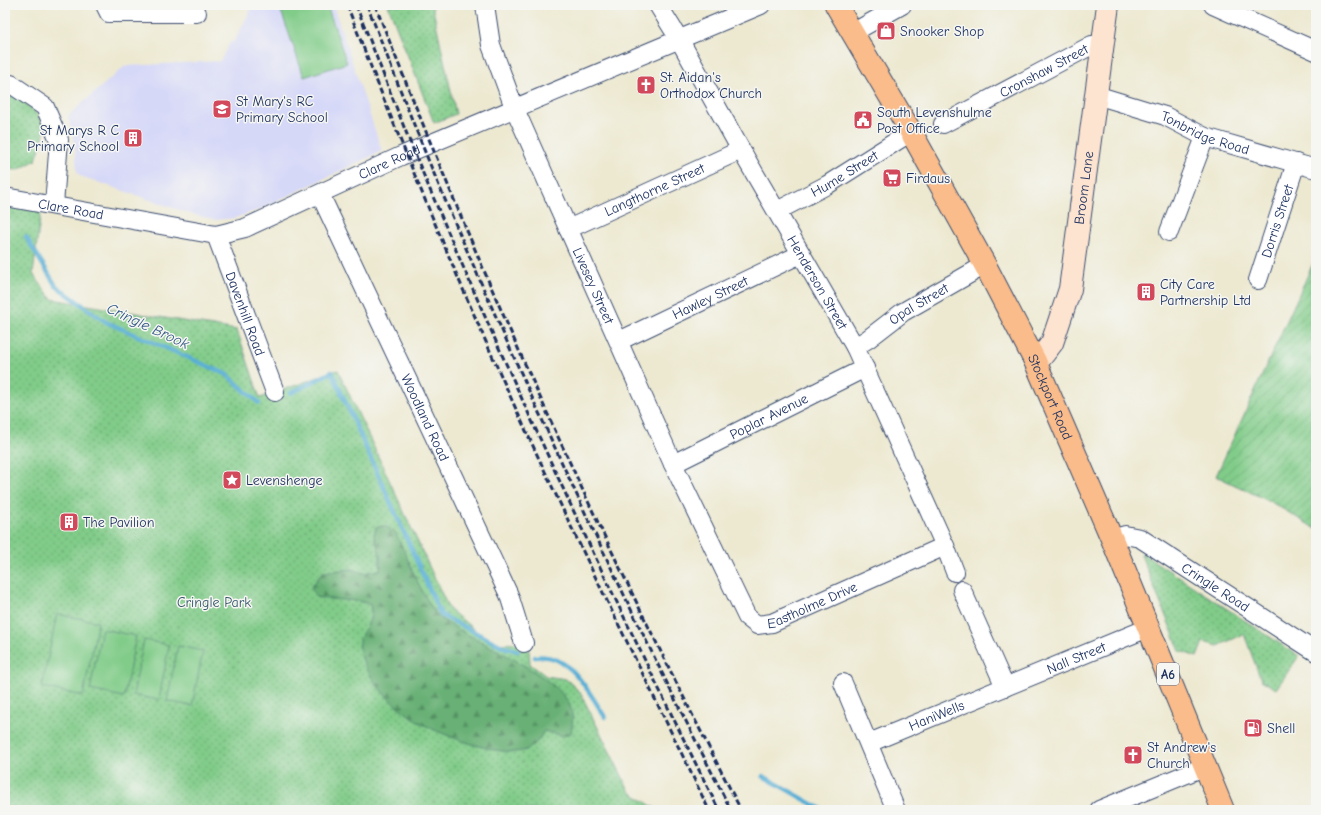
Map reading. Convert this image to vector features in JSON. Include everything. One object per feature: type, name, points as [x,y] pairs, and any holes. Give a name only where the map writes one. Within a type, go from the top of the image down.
[{"type":"highway","name":"Stockport Road","points":[[836,5],[911,132],[985,265],[1035,361],[1112,539],[1223,810]]},
{"type":"main road","name":"Broom Lane","points":[[1035,361],[1042,356],[1052,343],[1070,289],[1108,5]]},
{"type":"street","points":[[105,5],[109,13],[197,13]]},
{"type":"street","name":"Livesey Street","points":[[485,5],[491,45],[514,108],[673,464]]},
{"type":"street","name":"Henderson Street","points":[[658,5],[679,39],[741,150],[855,347],[945,546],[955,572]]},
{"type":"street","name":"Clare Road","points":[[5,197],[216,235],[245,228],[401,156],[761,5]]},
{"type":"street","points":[[852,33],[902,5]]},
{"type":"street","points":[[1213,5],[1316,50]]},
{"type":"street","name":"Cronshaw Street","points":[[943,124],[1092,45],[1102,46]]},
{"type":"street","points":[[5,84],[11,84],[45,107],[59,140],[54,205]]},
{"type":"street","name":"Tonbridge Road","points":[[1096,95],[1165,116],[1205,137],[1316,169]]},
{"type":"street","name":"Hume Street","points":[[777,211],[827,185],[911,132]]},
{"type":"street","points":[[1169,232],[1205,137]]},
{"type":"street","name":"Langthorne Street","points":[[568,229],[741,150]]},
{"type":"street","name":"Dorris Street","points":[[1258,280],[1296,163]]},
{"type":"street","name":"Woodland Road","points":[[320,194],[508,595],[524,643]]},
{"type":"street","name":"Davenhill Road","points":[[216,235],[275,392]]},
{"type":"street","name":"Hawley Street","points":[[619,341],[801,254]]},
{"type":"street","name":"Opal Street","points":[[855,347],[903,312],[985,265]]},
{"type":"street","name":"Poplar Avenue","points":[[673,464],[865,368]]},
{"type":"street","name":"Eastholme Drive","points":[[673,464],[747,617],[757,625],[772,623],[945,546]]},
{"type":"street","name":"Cringle Road","points":[[1112,539],[1125,535],[1140,538],[1316,652]]},
{"type":"street","points":[[962,590],[1004,687]]},
{"type":"street","name":"Nall Street","points":[[1004,687],[1148,628]]},
{"type":"street","points":[[843,683],[896,810]]},
{"type":"street","name":"HaniWells","points":[[869,743],[1004,687]]},
{"type":"street","points":[[1099,810],[1206,766]]},
{"type":"shaded area","name":"St Mary's RC Primary School","points":[[253,5],[333,5],[382,151],[258,210],[235,218],[215,220],[188,213],[80,176],[77,172],[75,146],[68,116],[125,66],[220,61],[231,41],[234,42]]},
{"type":"green space","points":[[298,5],[327,5],[347,63],[304,77],[281,11]]},
{"type":"green space","points":[[388,5],[432,5],[456,114],[434,123]]},
{"type":"green space","points":[[5,93],[17,98],[35,111],[44,130],[36,160],[18,170],[5,169]]},
{"type":"green space","name":"Cringle Park","points":[[5,206],[41,211],[33,274],[52,299],[237,330],[260,398],[338,370],[449,609],[492,644],[524,643],[529,647],[530,664],[546,676],[566,679],[580,692],[630,792],[658,810],[5,810]]},
{"type":"green space","points":[[1316,257],[1316,529],[1271,502],[1216,476]]},
{"type":"green space","points":[[385,526],[395,532],[426,599],[438,616],[461,631],[522,664],[553,685],[564,696],[570,706],[572,713],[571,733],[563,736],[544,731],[533,745],[528,749],[518,752],[488,749],[439,732],[416,720],[402,710],[378,687],[367,669],[360,649],[361,636],[371,616],[370,605],[359,601],[316,597],[311,587],[323,572],[352,569],[363,573],[380,570],[380,554],[374,536],[376,527]]},
{"type":"green space","points":[[1142,553],[1299,656],[1276,689],[1261,680],[1244,634],[1218,646],[1203,642],[1197,657],[1180,651],[1141,555]]},
{"type":"green space","points":[[57,614],[98,622],[83,696],[42,687]]},
{"type":"green space","points":[[102,629],[136,636],[124,697],[90,690]]},
{"type":"green space","points":[[144,640],[169,645],[159,700],[133,695]]},
{"type":"green space","points":[[178,646],[203,651],[192,706],[167,701]]},
{"type":"waterway","name":"Cringle Brook","points":[[26,237],[56,286],[106,322],[226,374],[259,403]]},
{"type":"waterway","points":[[291,393],[332,372],[441,615],[504,647],[518,651]]},
{"type":"waterway","name":"Cringle Brook","points":[[535,657],[547,657],[558,660],[568,667],[585,686],[605,717]]},
{"type":"waterway","points":[[763,776],[823,810]]},
{"type":"railway","points":[[347,5],[426,203],[511,398],[584,553],[709,810]]},
{"type":"railway","points":[[356,5],[404,127],[501,354],[644,659],[719,810]]},
{"type":"railway","points":[[367,5],[443,195],[546,428],[581,505],[655,658],[731,810]]},
{"type":"railway","points":[[375,5],[473,244],[559,440],[687,705],[741,810]]},
{"type":"place","name":"Snooker Shop","points":[[886,31]]},
{"type":"place","name":"St. Aidan's Orthodox Church","points":[[646,85]]},
{"type":"place","name":"St Mary's RC Primary School","points":[[222,109]]},
{"type":"place","name":"South Levenshulme Post Office","points":[[863,120]]},
{"type":"place","name":"St Marys R C Primary School","points":[[133,138]]},
{"type":"place","name":"Firdaus","points":[[892,178]]},
{"type":"place","name":"City Care Partnership Ltd","points":[[1146,292]]},
{"type":"place","name":"Levenshenge","points":[[232,480]]},
{"type":"place","name":"The Pavilion","points":[[69,522]]},
{"type":"place","name":"Shell","points":[[1253,728]]},
{"type":"place","name":"St Andrew's Church","points":[[1133,755]]}]
